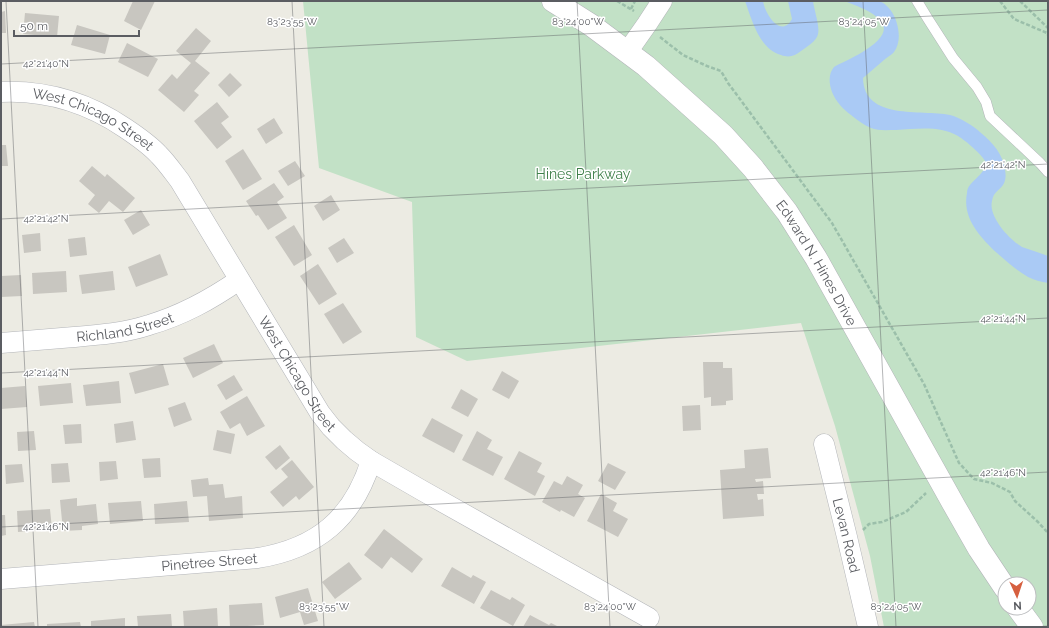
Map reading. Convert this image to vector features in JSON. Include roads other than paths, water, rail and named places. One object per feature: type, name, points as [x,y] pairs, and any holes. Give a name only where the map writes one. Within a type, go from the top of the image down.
[{"type":"street","name":"Edward N. Hines Drive","points":[[553,1],[628,51],[723,135],[753,168],[787,212],[816,258],[940,481],[997,576]]},
{"type":"street","points":[[628,51],[662,1]]},
{"type":"street","name":"West Chicago Street","points":[[1,92],[34,93],[53,96],[94,110],[141,138],[158,154],[180,181],[320,413],[331,427],[357,451],[371,461],[423,491],[649,618]]},
{"type":"street","name":"Richland Street","points":[[1,342],[99,335],[149,326],[183,313],[215,296],[239,280]]},
{"type":"street","name":"Levan Road","points":[[824,444],[868,627]]},
{"type":"street","name":"Pinetree Street","points":[[1,579],[258,558],[288,552],[319,536],[340,518],[349,508],[357,495],[366,477],[371,461]]},
{"type":"street","points":[[1024,616],[1032,627]]},
{"type":"lane","points":[[917,1],[953,58],[977,87],[986,102],[990,116],[1048,172]]},
{"type":"water","points":[[745,1],[763,1],[770,18],[779,26],[783,26],[788,25],[792,19],[788,1],[813,1],[818,27],[816,39],[799,53],[794,55],[784,56],[773,52],[767,47],[757,33]]},
{"type":"water","points":[[845,1],[879,1],[885,4],[894,16],[899,31],[899,39],[894,52],[863,78],[866,92],[873,101],[883,107],[896,110],[938,113],[954,116],[974,128],[997,149],[1004,164],[1006,178],[1003,185],[995,193],[993,198],[993,214],[1006,234],[1017,244],[1048,256],[1048,283],[1030,278],[1004,260],[979,234],[970,219],[966,202],[967,191],[969,186],[982,172],[986,166],[986,163],[982,156],[969,144],[958,136],[943,130],[874,129],[856,119],[838,102],[830,86],[830,76],[832,70],[834,67],[867,50],[881,37],[884,30],[882,23],[875,16]]},
{"type":"park label","name":"Hines Parkway","points":[[583,174]]}]
